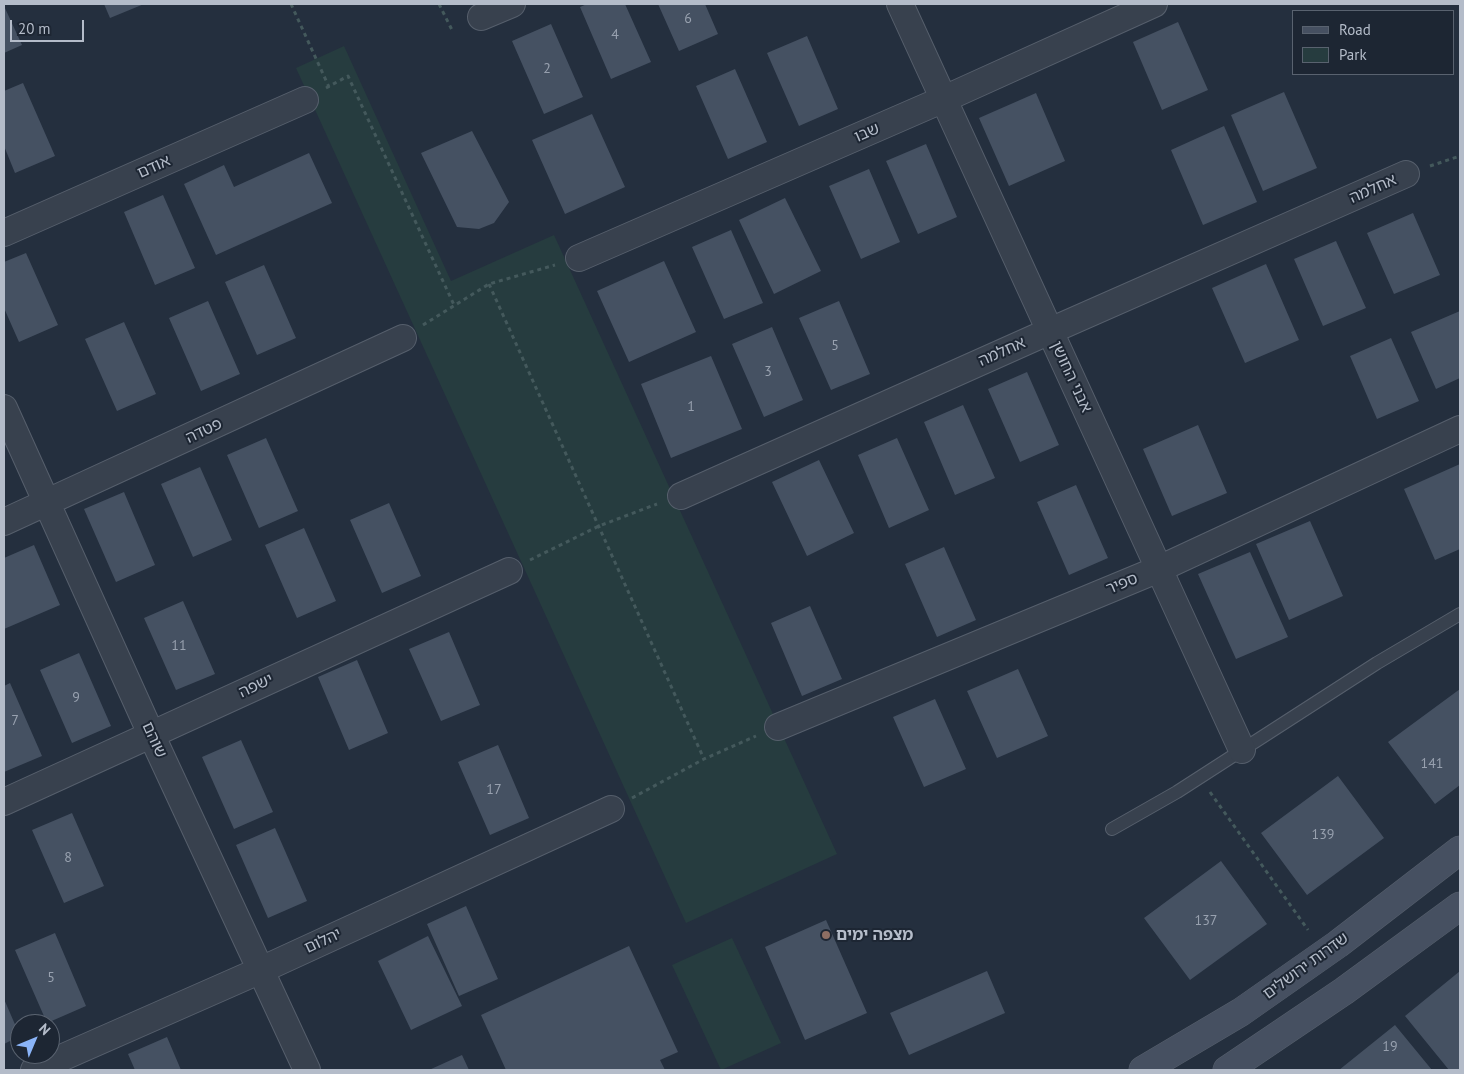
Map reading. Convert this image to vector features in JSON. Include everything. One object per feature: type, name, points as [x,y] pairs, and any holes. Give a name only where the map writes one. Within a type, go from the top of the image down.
[{"type":"main road","name":"שדרות ירושלים","points":[[1143,1070],[1241,1012],[1338,944],[1460,850]]},
{"type":"main road","points":[[1226,1070],[1344,991],[1460,906]]},
{"type":"street","points":[[481,17],[512,4]]},
{"type":"street","name":"אבני החושן","points":[[900,4],[1242,750]]},
{"type":"street","name":"שבו","points":[[579,258],[944,99],[1154,4]]},
{"type":"street","name":"אודם","points":[[4,233],[305,100]]},
{"type":"street","name":"אחלמה","points":[[681,496],[1406,174]]},
{"type":"street","name":"פטדה","points":[[4,522],[403,338]]},
{"type":"street","name":"שוהם","points":[[4,408],[151,734],[306,1070]]},
{"type":"street","name":"ספיר","points":[[778,727],[1159,569],[1460,429]]},
{"type":"street","name":"ישפה","points":[[4,802],[509,571]]},
{"type":"street","name":"יהלום","points":[[34,1070],[261,970],[612,809]]},
{"type":"lane","points":[[1112,829],[1200,777],[1377,664],[1460,614]]},
{"type":"path","points":[[291,4],[329,86]]},
{"type":"path","points":[[439,4],[452,30]]},
{"type":"path","points":[[348,76],[454,305]]},
{"type":"path","points":[[1406,174],[1460,156]]},
{"type":"path","points":[[403,338],[489,284],[579,258]]},
{"type":"path","points":[[489,284],[704,759]]},
{"type":"path","points":[[509,571],[599,526],[681,496]]},
{"type":"path","points":[[612,809],[704,759],[778,727]]},
{"type":"path","points":[[1200,777],[1308,930]]},
{"type":"green space","points":[[344,46],[451,281],[554,235],[837,854],[686,923],[296,68]]},
{"type":"green space","points":[[732,938],[781,1043],[721,1070],[672,965]]},
{"type":"building","points":[[104,4],[144,4],[110,18]]},
{"type":"building","points":[[587,4],[625,4],[651,62],[611,79],[580,7]]},
{"type":"building","points":[[658,4],[705,4],[718,34],[679,51]]},
{"type":"building","points":[[4,6],[22,45],[4,53]]},
{"type":"building","points":[[1178,22],[1208,90],[1162,110],[1133,42]]},
{"type":"building","points":[[551,24],[583,97],[544,114],[512,41]]},
{"type":"building","points":[[807,36],[838,109],[799,126],[767,53]]},
{"type":"building","points":[[735,69],[767,142],[728,159],[696,86]]},
{"type":"building","points":[[23,83],[55,156],[15,173],[4,146],[4,91]]},
{"type":"building","points":[[1284,92],[1317,168],[1263,191],[1231,115]]},
{"type":"building","points":[[1036,93],[1065,161],[1009,186],[979,118]]},
{"type":"building","points":[[592,114],[625,187],[565,214],[532,140]]},
{"type":"building","points":[[1224,126],[1257,202],[1203,225],[1171,150]]},
{"type":"building","points":[[472,131],[509,202],[494,223],[479,229],[457,227],[421,153]]},
{"type":"building","points":[[926,144],[957,217],[918,234],[886,161]]},
{"type":"building","points":[[309,153],[332,203],[216,255],[184,184],[224,165],[234,187]]},
{"type":"building","points":[[869,169],[900,242],[861,259],[829,186]]},
{"type":"building","points":[[163,195],[195,268],[155,285],[124,212]]},
{"type":"building","points":[[785,198],[821,271],[774,294],[739,220]]},
{"type":"building","points":[[1413,213],[1440,275],[1394,294],[1367,233]]},
{"type":"building","points":[[731,230],[763,303],[724,319],[692,247]]},
{"type":"building","points":[[1336,241],[1366,308],[1323,326],[1294,259]]},
{"type":"building","points":[[26,253],[58,325],[19,342],[4,308],[4,262]]},
{"type":"building","points":[[664,261],[696,332],[629,362],[597,291]]},
{"type":"building","points":[[1266,264],[1299,340],[1245,363],[1212,288]]},
{"type":"building","points":[[264,265],[296,338],[257,355],[225,282]]},
{"type":"building","points":[[208,301],[240,374],[201,391],[169,318]]},
{"type":"building","points":[[839,301],[870,374],[831,390],[799,318]]},
{"type":"building","points":[[1460,311],[1460,378],[1436,389],[1411,332]]},
{"type":"building","points":[[124,322],[156,394],[117,411],[85,339]]},
{"type":"building","points":[[772,327],[803,400],[764,417],[732,344]]},
{"type":"building","points":[[1391,338],[1419,401],[1377,419],[1350,356]]},
{"type":"building","points":[[711,356],[742,429],[671,458],[641,384]]},
{"type":"building","points":[[1027,372],[1059,445],[1020,462],[988,389]]},
{"type":"building","points":[[963,405],[995,478],[955,495],[924,422]]},
{"type":"building","points":[[1198,425],[1227,493],[1172,516],[1143,449]]},
{"type":"building","points":[[266,438],[298,511],[259,528],[227,455]]},
{"type":"building","points":[[897,438],[929,510],[889,528],[858,455]]},
{"type":"building","points":[[819,460],[854,533],[807,556],[772,482]]},
{"type":"building","points":[[1460,464],[1460,549],[1435,560],[1404,489]]},
{"type":"building","points":[[200,467],[232,540],[193,557],[161,484]]},
{"type":"building","points":[[1076,485],[1108,558],[1069,575],[1037,502]]},
{"type":"building","points":[[124,492],[155,565],[116,582],[84,509]]},
{"type":"building","points":[[389,503],[421,576],[382,593],[350,520]]},
{"type":"building","points":[[1310,521],[1343,596],[1289,620],[1256,544]]},
{"type":"building","points":[[304,528],[336,601],[297,618],[265,545]]},
{"type":"building","points":[[34,545],[60,605],[4,629],[4,558]]},
{"type":"building","points":[[944,547],[976,620],[937,637],[905,564]]},
{"type":"building","points":[[1250,552],[1288,637],[1236,659],[1198,574]]},
{"type":"building","points":[[183,601],[215,674],[176,690],[144,618]]},
{"type":"building","points":[[810,606],[842,679],[802,696],[771,623]]},
{"type":"building","points":[[449,632],[480,705],[441,721],[409,649]]},
{"type":"building","points":[[79,653],[111,726],[72,743],[40,670]]},
{"type":"building","points":[[357,660],[388,733],[349,750],[318,677]]},
{"type":"building","points":[[1018,669],[1048,736],[997,758],[967,691]]},
{"type":"building","points":[[10,683],[42,756],[4,772],[4,686]]},
{"type":"building","points":[[1460,689],[1460,785],[1435,804],[1388,742]]},
{"type":"building","points":[[935,699],[966,769],[924,787],[893,717]]},
{"type":"building","points":[[241,740],[273,812],[234,829],[202,757]]},
{"type":"building","points":[[498,745],[529,818],[490,835],[458,762]]},
{"type":"building","points":[[1338,776],[1384,838],[1307,895],[1261,833]]},
{"type":"building","points":[[72,813],[104,886],[64,903],[32,830]]},
{"type":"building","points":[[275,828],[307,901],[268,918],[236,845]]},
{"type":"building","points":[[1221,861],[1267,924],[1190,980],[1144,918]]},
{"type":"building","points":[[466,906],[498,979],[459,996],[427,924]]},
{"type":"building","points":[[826,920],[867,1013],[805,1040],[765,947]]},
{"type":"building","points":[[55,933],[86,1006],[60,1017],[60,1014],[43,1014],[15,950]]},
{"type":"building","points":[[428,936],[462,1006],[411,1030],[378,961]]},
{"type":"building","points":[[629,946],[678,1052],[660,1060],[665,1070],[506,1070],[481,1015]]},
{"type":"building","points":[[987,971],[1005,1013],[909,1055],[890,1013]]},
{"type":"building","points":[[1460,971],[1460,1070],[1449,1070],[1405,1016]]},
{"type":"building","points":[[4,999],[10,1014],[10,1041],[4,1044]]},
{"type":"building","points":[[1395,1025],[1432,1070],[1339,1070]]},
{"type":"building","points":[[167,1037],[181,1070],[135,1070],[128,1054]]},
{"type":"building","points":[[462,1055],[469,1070],[429,1070]]},
{"type":"place","name":"מצפה ימים","points":[[826,935]]}]
